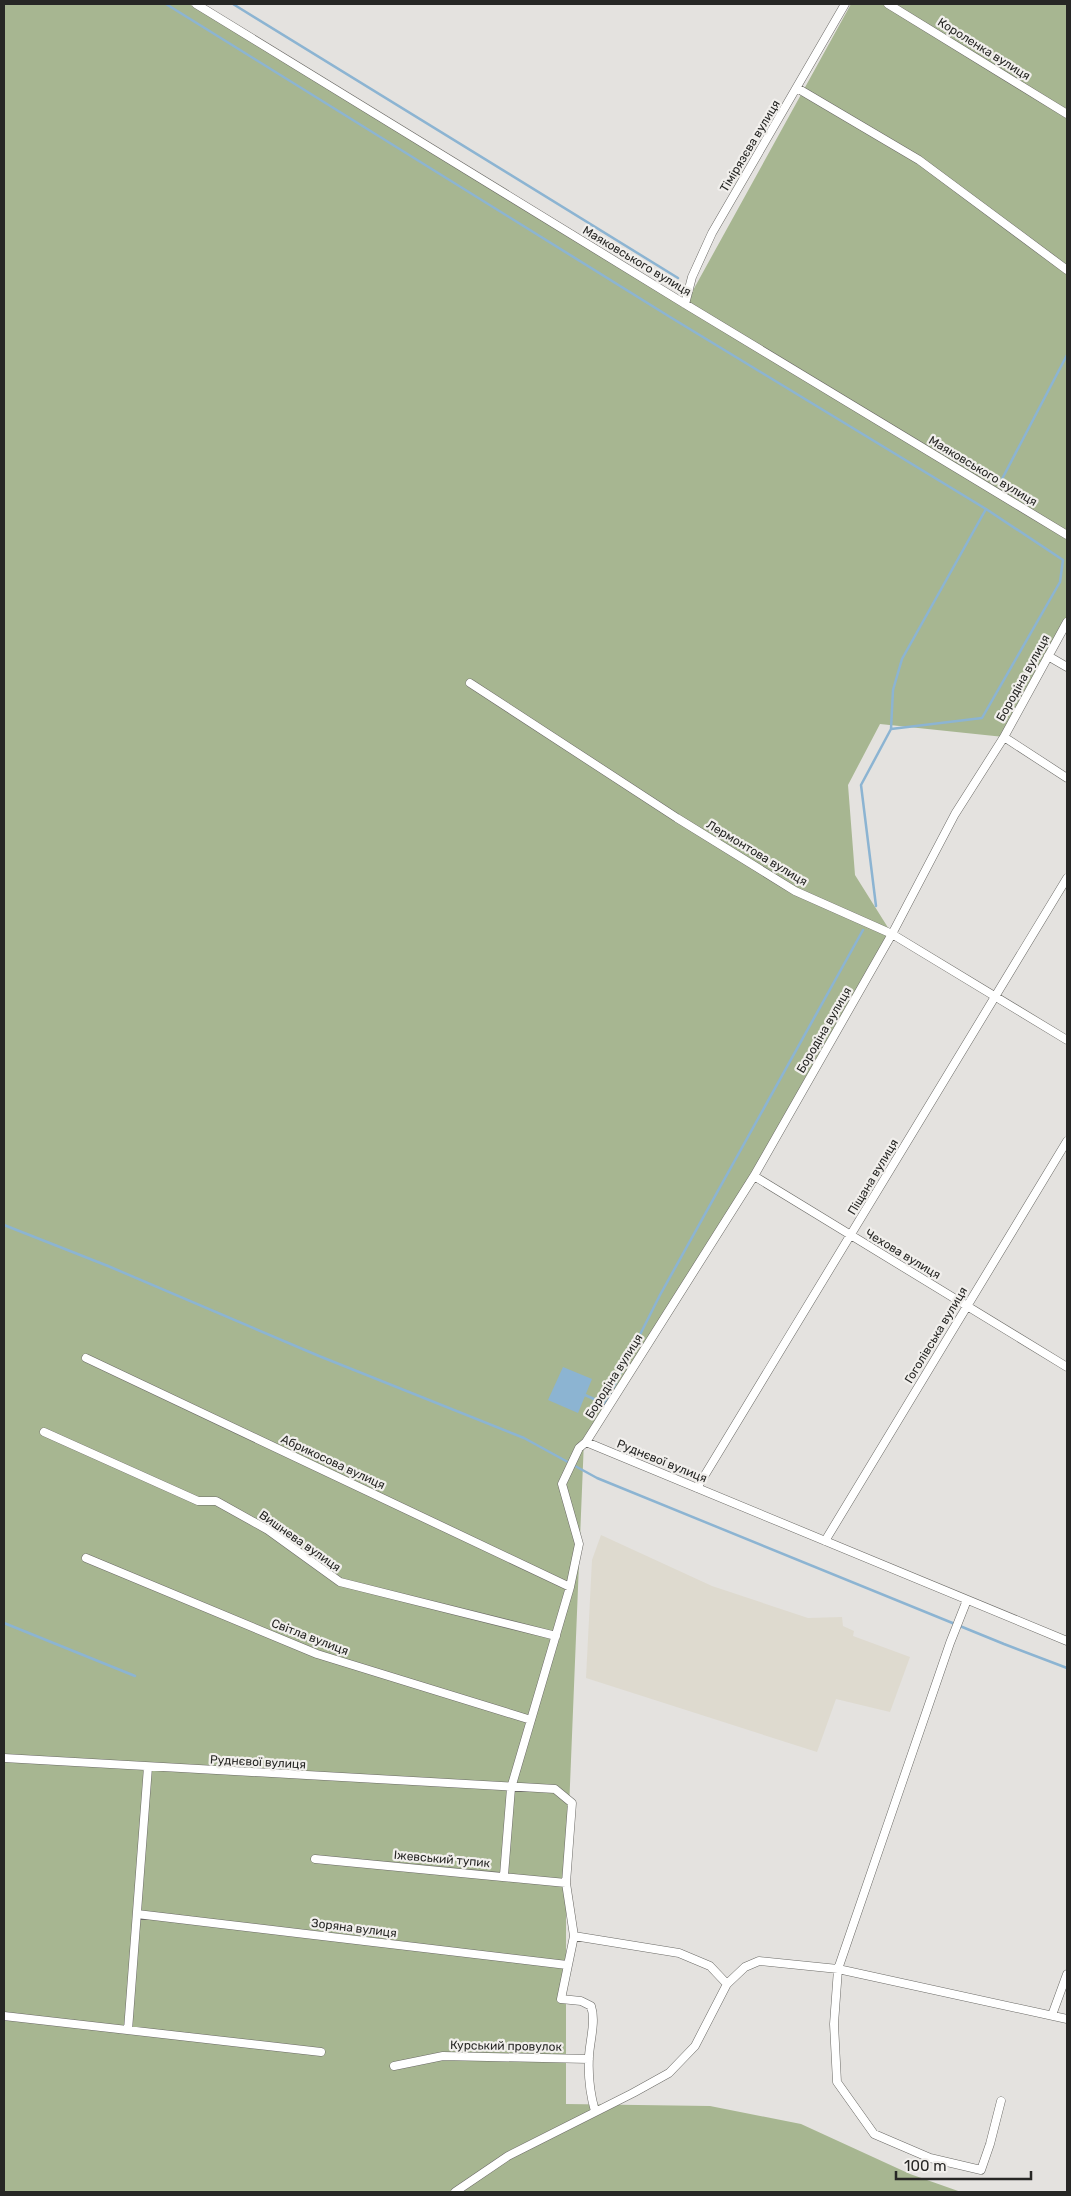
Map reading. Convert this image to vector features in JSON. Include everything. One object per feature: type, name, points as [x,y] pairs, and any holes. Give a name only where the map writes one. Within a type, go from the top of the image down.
[{"type":"street","name":"Маяковського вулиця","points":[[196,4],[685,304],[1067,535]]},
{"type":"street","name":"Тімірязєва вулиця","points":[[685,304],[692,277],[712,233],[798,88],[845,4]]},
{"type":"street","name":"Короленка вулиця","points":[[888,4],[1067,114]]},
{"type":"street","points":[[798,88],[919,160],[1067,270]]},
{"type":"street","name":"Бородіна вулиця","points":[[586,1442],[754,1176],[892,934],[955,814],[1004,737],[1067,622]]},
{"type":"street","points":[[1048,656],[1067,667]]},
{"type":"street","name":"Лермонтова вулиця","points":[[470,683],[677,818],[795,891],[892,934],[1067,1040]]},
{"type":"street","points":[[1004,737],[1067,778]]},
{"type":"street","name":"Піщана вулиця","points":[[697,1488],[1067,878]]},
{"type":"street","name":"Гоголівська вулиця","points":[[825,1541],[1067,1141]]},
{"type":"street","name":"Чехова вулиця","points":[[754,1176],[1067,1366]]},
{"type":"street","name":"Абрикосова вулиця","points":[[86,1358],[570,1587]]},
{"type":"street","name":"Вишнева вулиця","points":[[44,1432],[198,1501],[216,1501],[268,1530],[340,1582],[556,1636]]},
{"type":"street","points":[[504,1876],[511,1788],[570,1587],[579,1544],[562,1484],[578,1448],[586,1442]]},
{"type":"street","name":"Руднєвої вулиця","points":[[586,1442],[1067,1641]]},
{"type":"street","name":"Світла вулиця","points":[[86,1558],[317,1654],[532,1720]]},
{"type":"street","points":[[967,1600],[950,1644],[838,1969],[834,2024],[837,2082],[874,2134],[930,2158],[981,2170],[1001,2101]]},
{"type":"street","name":"Руднєвої вулиця","points":[[4,1758],[555,1789],[572,1802],[566,1883],[574,1936],[561,1999],[581,2001],[590,2006],[594,2014],[589,2059],[591,2099],[595,2111]]},
{"type":"street","points":[[128,2030],[148,1766]]},
{"type":"street","name":"Іжевський тупик","points":[[315,1859],[566,1883]]},
{"type":"street","name":"Зоряна вулиця","points":[[137,1914],[567,1965]]},
{"type":"street","points":[[574,1936],[679,1953],[710,1966],[728,1984]]},
{"type":"street","points":[[455,2192],[508,2156],[669,2073],[695,2046],[728,1984],[745,1967],[759,1961],[838,1969],[1067,2019]]},
{"type":"street","points":[[1052,2015],[1067,1974]]},
{"type":"street","points":[[4,2016],[321,2052]]},
{"type":"street","name":"Курський провулок","points":[[394,2066],[443,2056],[589,2059]]},
{"type":"shaded area","points":[[601,1535],[712,1586],[808,1618],[842,1617],[843,1626],[854,1631],[853,1636],[910,1657],[890,1712],[836,1699],[817,1752],[586,1678],[592,1560]]},
{"type":"green space","points":[[4,4],[189,4],[1067,537],[1067,620],[1004,737],[880,724],[848,785],[855,875],[892,934],[754,1176],[584,1440],[566,1883],[566,2104],[710,2106],[801,2124],[910,2174],[961,2192],[4,2192]]},
{"type":"green space","points":[[851,4],[1067,4],[1067,534],[686,303]]},
{"type":"water","points":[[563,1367],[592,1379],[578,1413],[548,1400]]},
{"type":"waterway","points":[[166,4],[670,317],[986,509],[1063,560],[1060,582],[982,718],[891,729],[861,785],[876,906]]},
{"type":"waterway","points":[[233,4],[678,278]]},
{"type":"waterway","points":[[1001,481],[1067,355]]},
{"type":"waterway","points":[[891,729],[893,690],[902,659],[986,509]]},
{"type":"waterway","points":[[585,1395],[605,1404],[660,1295],[863,930]]},
{"type":"waterway","points":[[4,1225],[108,1266],[319,1356],[524,1438],[597,1478],[1067,1668]]},
{"type":"waterway","points":[[4,1623],[135,1676]]}]
